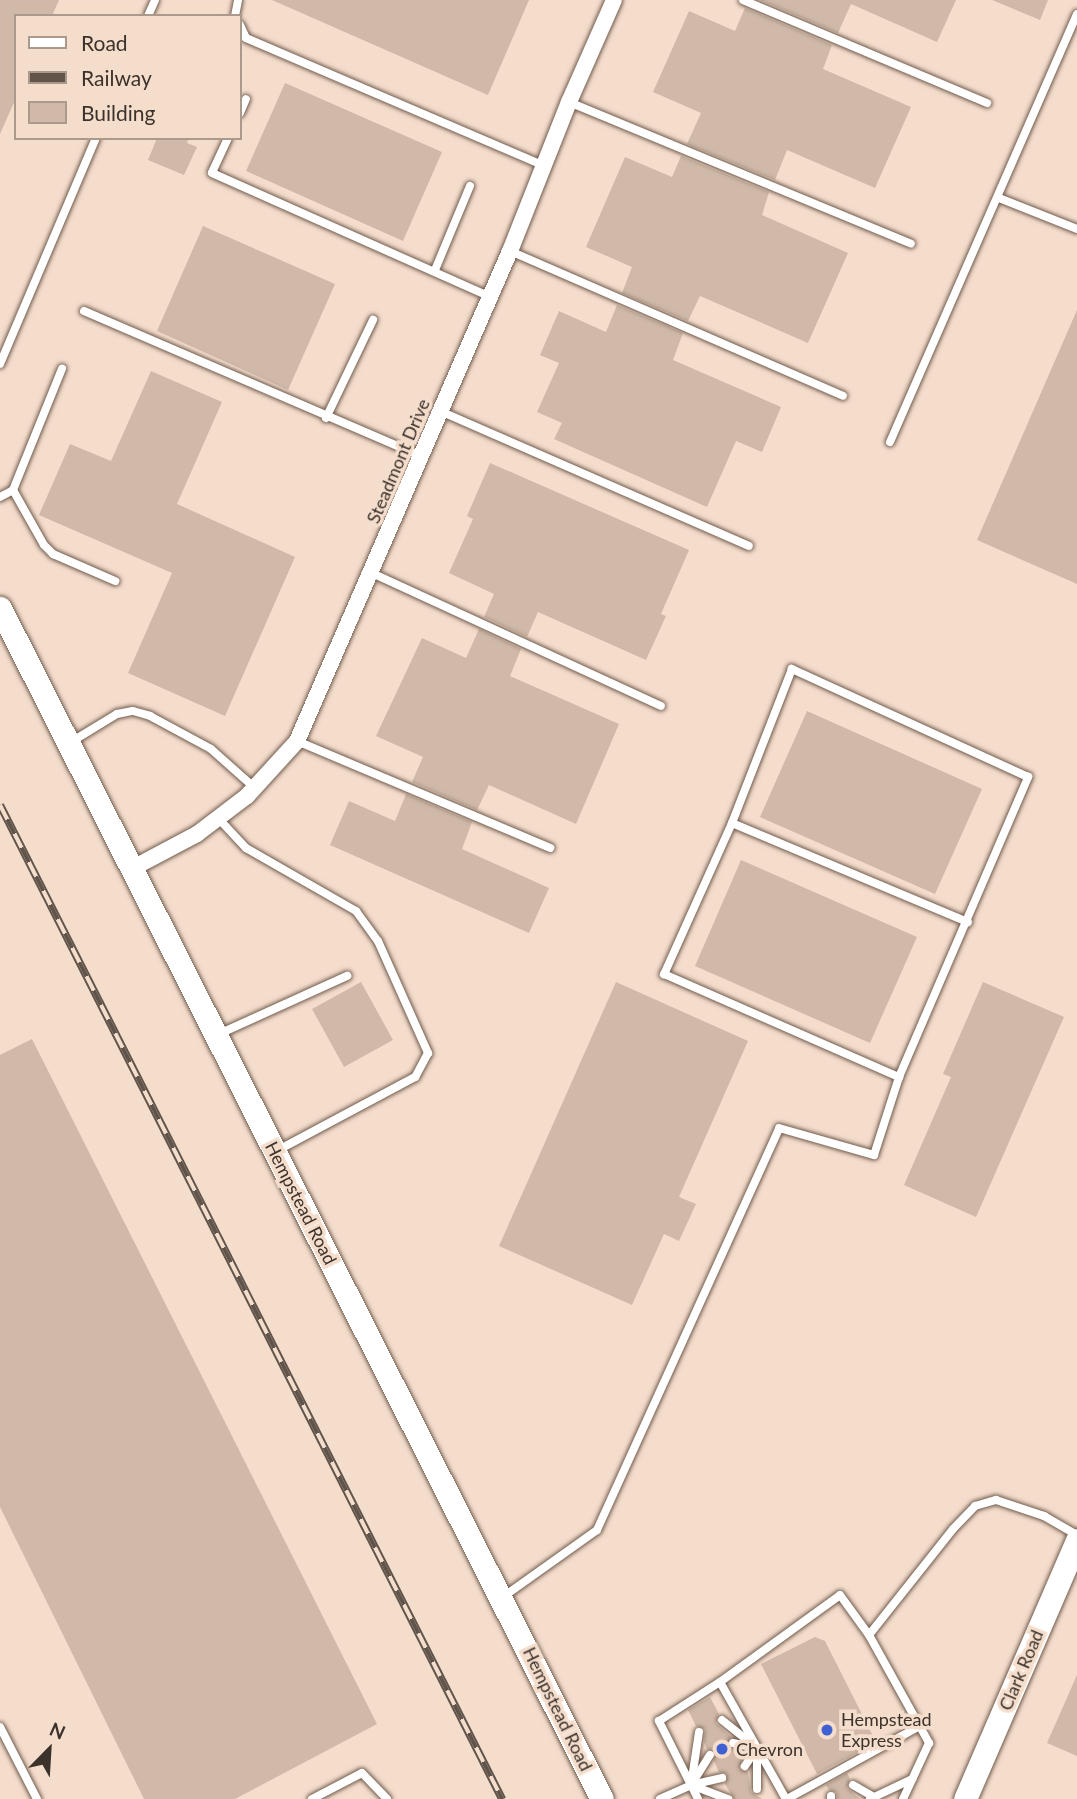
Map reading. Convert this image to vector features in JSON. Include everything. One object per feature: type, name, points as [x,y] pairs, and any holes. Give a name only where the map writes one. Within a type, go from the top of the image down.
[{"type":"main road","name":"Hempstead Road","points":[[0,608],[602,1799]]},
{"type":"main road","name":"Clark Road","points":[[965,1799],[1077,1541]]},
{"type":"street","name":"Steadmont Drive","points":[[131,869],[174,848],[218,818],[255,788],[297,741],[510,251],[569,102],[614,0]]},
{"type":"lane","points":[[743,0],[987,103]]},
{"type":"lane","points":[[890,442],[999,198],[1077,14]]},
{"type":"lane","points":[[242,29],[246,38],[544,166]]},
{"type":"lane","points":[[242,108],[246,99]]},
{"type":"lane","points":[[569,102],[911,244]]},
{"type":"lane","points":[[0,365],[95,140]]},
{"type":"lane","points":[[227,140],[212,173],[435,270],[490,297]]},
{"type":"lane","points":[[435,270],[470,186]]},
{"type":"lane","points":[[999,198],[1077,229]]},
{"type":"lane","points":[[510,251],[844,396]]},
{"type":"lane","points":[[84,311],[419,456]]},
{"type":"lane","points":[[326,418],[373,320]]},
{"type":"lane","points":[[0,497],[13,490],[62,369]]},
{"type":"lane","points":[[440,411],[749,546]]},
{"type":"lane","points":[[13,490],[44,545],[53,554],[115,581]]},
{"type":"lane","points":[[372,573],[661,706]]},
{"type":"lane","points":[[502,1597],[597,1530],[779,1128],[874,1156],[899,1077],[968,922],[1028,777],[792,669],[732,823],[664,974],[899,1077]]},
{"type":"lane","points":[[68,743],[117,714],[133,711],[150,716],[211,749],[255,788]]},
{"type":"lane","points":[[297,741],[550,848]]},
{"type":"lane","points":[[218,818],[246,848],[356,911],[378,941],[428,1053],[415,1077],[275,1152]]},
{"type":"lane","points":[[732,823],[968,922]]},
{"type":"lane","points":[[216,1036],[346,976]]},
{"type":"lane","points":[[869,1635],[953,1529],[975,1506],[996,1500],[1044,1516],[1077,1535]]},
{"type":"lane","points":[[698,1799],[659,1721],[720,1682],[840,1595],[869,1635],[929,1743],[903,1799]]},
{"type":"lane","points":[[720,1682],[786,1799],[919,1726]]},
{"type":"lane","points":[[722,1720],[757,1748]]},
{"type":"lane","points":[[0,1727],[37,1799]]},
{"type":"lane","points":[[691,1785],[699,1732]]},
{"type":"lane","points":[[733,1742],[757,1748]]},
{"type":"lane","points":[[745,1766],[757,1748]]},
{"type":"lane","points":[[757,1748],[757,1789]]},
{"type":"lane","points":[[691,1785],[710,1755]]},
{"type":"lane","points":[[312,1799],[362,1773],[387,1799]]},
{"type":"lane","points":[[660,1799],[691,1785],[722,1778]]},
{"type":"lane","points":[[853,1785],[872,1798],[912,1779]]},
{"type":"lane","points":[[691,1785],[728,1799]]},
{"type":"building","points":[[0,0],[59,0],[53,14],[14,14],[14,102],[0,134]]},
{"type":"building","points":[[272,0],[529,0],[488,95]]},
{"type":"building","points":[[760,0],[956,0],[937,42],[851,4],[838,33]]},
{"type":"building","points":[[992,0],[1048,0],[1040,20]]},
{"type":"building","points":[[745,8],[832,45],[823,69],[911,107],[875,188],[787,150],[775,180],[687,144],[701,113],[653,92],[689,11],[735,31]]},
{"type":"building","points":[[285,83],[442,152],[403,241],[246,171]]},
{"type":"building","points":[[156,140],[188,140],[187,143],[197,147],[184,175],[148,160]]},
{"type":"building","points":[[681,156],[769,192],[762,215],[848,253],[808,343],[700,296],[688,321],[622,293],[632,267],[586,247],[625,157],[672,177]]},
{"type":"building","points":[[203,226],[335,284],[288,390],[157,331]]},
{"type":"building","points":[[617,305],[683,333],[673,360],[781,407],[762,452],[736,441],[707,507],[554,439],[562,423],[537,412],[559,363],[540,355],[559,311],[606,332]]},
{"type":"building","points":[[1077,310],[1077,584],[977,540]]},
{"type":"building","points":[[151,371],[222,402],[177,504],[295,557],[225,716],[128,673],[172,573],[39,515],[70,444],[111,461]]},
{"type":"building","points":[[490,463],[689,550],[661,614],[666,616],[646,660],[538,612],[527,637],[484,617],[494,594],[449,573],[473,519],[467,516]]},
{"type":"building","points":[[479,629],[521,649],[510,676],[619,724],[576,824],[489,785],[477,810],[412,782],[423,757],[376,736],[422,638],[466,658]]},
{"type":"building","points":[[807,711],[982,789],[935,894],[760,817]]},
{"type":"building","points":[[406,794],[472,822],[462,849],[549,888],[529,933],[330,845],[349,801],[395,821]]},
{"type":"building","points":[[741,860],[917,937],[870,1043],[695,966]]},
{"type":"building","points":[[361,982],[393,1040],[344,1067],[312,1009]]},
{"type":"building","points":[[616,982],[748,1041],[679,1197],[696,1204],[679,1241],[664,1234],[632,1305],[499,1246]]},
{"type":"building","points":[[983,982],[1064,1017],[976,1217],[904,1185],[951,1077],[943,1074]]},
{"type":"building","points":[[32,1039],[377,1724],[235,1799],[144,1799],[0,1507],[0,1055]]},
{"type":"building","points":[[815,1637],[825,1641],[874,1738],[871,1745],[817,1774],[761,1664]]},
{"type":"building","points":[[1077,1675],[1077,1756],[1047,1743]]},
{"type":"building","name":"Chevron","points":[[710,1697],[719,1714],[716,1723],[731,1737],[727,1746],[738,1751],[742,1759],[739,1769],[748,1772],[751,1792],[762,1799],[734,1799],[725,1784],[727,1774],[719,1772],[714,1761],[715,1751],[707,1749],[704,1742],[705,1729],[696,1726],[688,1710]]},
{"type":"building","name":"Chevron","points":[[847,1773],[850,1779],[847,1788],[860,1799],[838,1799],[836,1792],[829,1790],[826,1785]]},
{"type":"railway","points":[[0,805],[502,1799]]},
{"type":"place","name":"Hempstead Express","points":[[827,1730]]},
{"type":"place","name":"Chevron","points":[[722,1749]]}]
